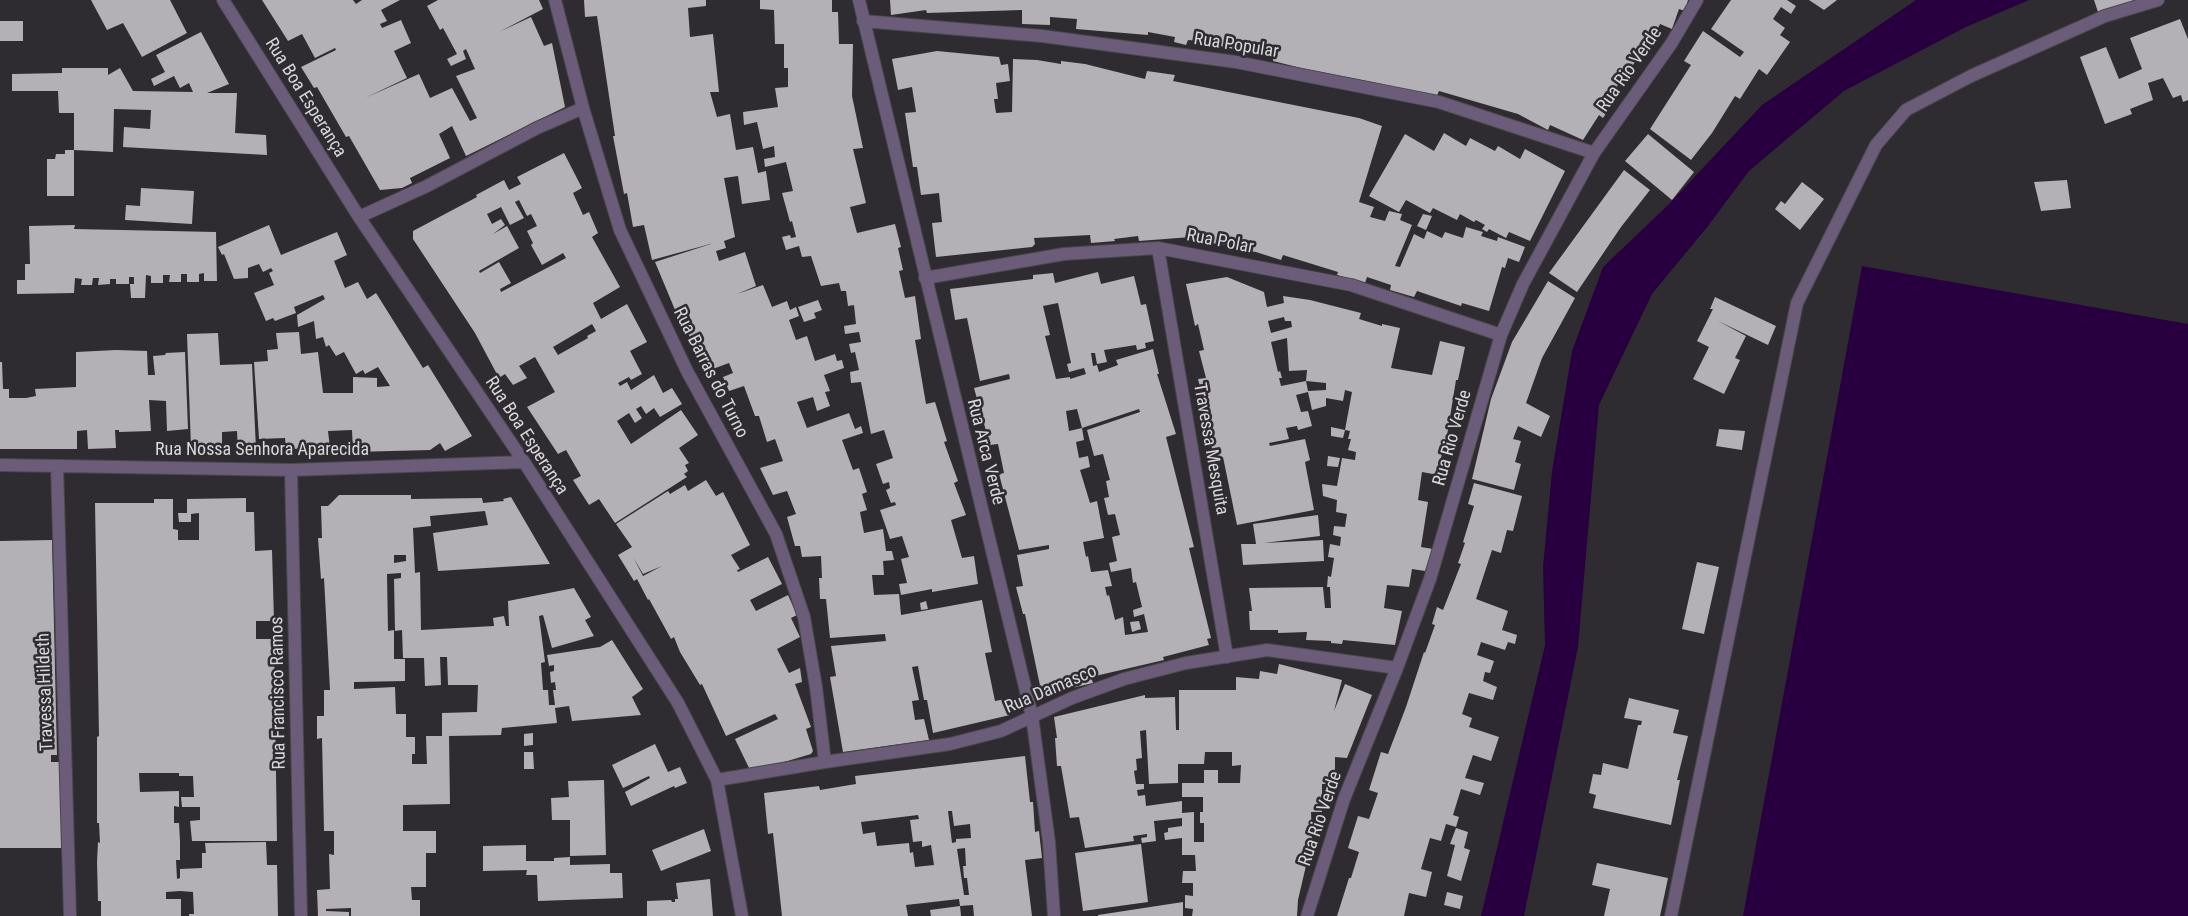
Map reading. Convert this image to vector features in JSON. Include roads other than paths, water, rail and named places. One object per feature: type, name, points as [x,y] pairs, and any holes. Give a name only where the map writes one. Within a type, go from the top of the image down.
[{"type":"street","name":"Rua Boa Esperança","points":[[223,0],[359,217],[524,462],[678,703],[718,780],[742,916]]},
{"type":"street","name":"Rua Barras do Turno","points":[[555,0],[583,108],[620,230],[688,371],[776,534],[804,617],[816,687],[825,762]]},
{"type":"street","name":"Rua Arca Verde","points":[[859,0],[1032,716],[1048,842],[1054,916]]},
{"type":"street","name":"Rua Rio Verde","points":[[1307,916],[1344,799],[1397,668],[1430,579],[1501,334],[1522,284],[1594,153],[1671,44],[1697,0]]},
{"type":"street","points":[[1670,916],[1797,303],[1876,145],[1906,110],[1971,76],[2105,16],[2158,0]]},
{"type":"street","name":"Rua Popular","points":[[863,21],[1042,36],[1236,62],[1439,102],[1594,153]]},
{"type":"street","points":[[359,217],[426,186],[537,128],[583,108]]},
{"type":"street","name":"Rua Polar","points":[[925,278],[1064,254],[1158,248],[1351,285],[1501,334]]},
{"type":"street","name":"Travessa Mesquita","points":[[1158,248],[1227,657]]},
{"type":"street","name":"Rua Nossa Senhora Aparecida","points":[[0,465],[291,470],[524,462]]},
{"type":"street","name":"Travessa Hildeth","points":[[57,466],[70,916]]},
{"type":"street","name":"Rua Francisco Ramos","points":[[291,470],[302,916]]},
{"type":"street","name":"Rua Damasco","points":[[718,780],[950,744],[1001,731],[1072,698],[1124,679],[1186,663],[1267,650],[1397,668]]}]
